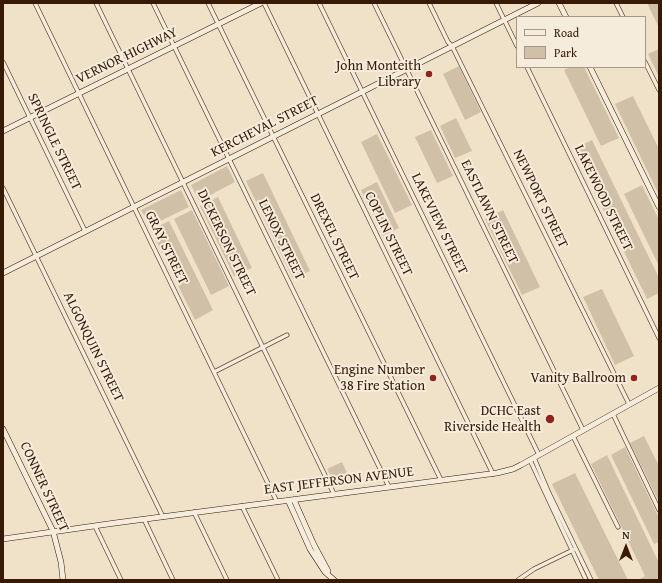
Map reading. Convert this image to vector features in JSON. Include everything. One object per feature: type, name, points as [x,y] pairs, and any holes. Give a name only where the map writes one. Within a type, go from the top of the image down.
[{"type":"street","name":"GRAY STREET","points":[[35,3],[277,502]]},
{"type":"street","name":"DICKERSON STREET","points":[[96,3],[334,494]]},
{"type":"street","name":"LENOX STREET","points":[[153,3],[389,487]]},
{"type":"street","name":"DREXEL STREET","points":[[208,3],[441,480]]},
{"type":"street","name":"VERNOR HIGHWAY","points":[[3,131],[262,3]]},
{"type":"street","name":"COPLIN STREET","points":[[262,3],[318,114],[493,474]]},
{"type":"street","name":"LAKEVIEW STREET","points":[[319,3],[539,455]]},
{"type":"street","name":"EASTLAWN STREET","points":[[374,3],[583,430]]},
{"type":"street","name":"NEWPORT STREET","points":[[429,3],[448,42],[452,46],[629,404]]},
{"type":"street","points":[[496,3],[516,44]]},
{"type":"street","name":"KERCHEVAL STREET","points":[[3,272],[538,3]]},
{"type":"street","points":[[559,3],[566,16]]},
{"type":"street","points":[[616,3],[622,16]]},
{"type":"street","name":"SPRINGLE STREET","points":[[3,62],[85,232]]},
{"type":"street","points":[[646,64],[659,90]]},
{"type":"street","name":"LAKEWOOD STREET","points":[[527,68],[659,338]]},
{"type":"street","points":[[590,68],[659,207]]},
{"type":"street","name":"ALGONQUIN STREET","points":[[3,188],[163,517]]},
{"type":"street","points":[[214,372],[287,335]]},
{"type":"street","name":"EAST JEFFERSON AVENUE","points":[[3,539],[194,512],[493,474],[513,469],[629,404],[658,390]]},
{"type":"street","points":[[613,414],[659,510]]},
{"type":"street","name":"CONNER STREET","points":[[3,429],[53,531],[61,562],[63,580]]},
{"type":"street","points":[[573,436],[618,527]]},
{"type":"street","points":[[532,459],[591,580]]},
{"type":"street","points":[[532,459],[586,580]]},
{"type":"street","points":[[291,500],[310,549],[325,572],[333,579]]},
{"type":"street","points":[[242,506],[278,580]]},
{"type":"street","points":[[194,512],[227,580]]},
{"type":"street","points":[[144,519],[173,580]]},
{"type":"street","points":[[95,526],[121,580]]},
{"type":"street","points":[[518,580],[534,569],[576,549]]},
{"type":"green space","points":[[647,3],[659,3],[659,28]]},
{"type":"green space","points":[[659,49],[659,77],[648,54]]},
{"type":"green space","points":[[459,66],[481,112],[465,120],[443,74]]},
{"type":"green space","points":[[568,68],[584,68],[619,138],[601,146],[564,70]]},
{"type":"green space","points":[[633,96],[659,149],[659,195],[615,104]]},
{"type":"green space","points":[[456,118],[472,151],[455,158],[440,126]]},
{"type":"green space","points":[[431,130],[453,176],[437,183],[415,137]]},
{"type":"green space","points":[[377,134],[412,205],[395,213],[361,142]]},
{"type":"green space","points":[[592,140],[659,278],[659,293],[647,299],[574,149]]},
{"type":"green space","points":[[227,166],[235,182],[199,201],[191,185]]},
{"type":"green space","points":[[263,173],[310,271],[293,279],[246,181]]},
{"type":"green space","points":[[377,182],[399,228],[383,236],[361,190]]},
{"type":"green space","points":[[642,185],[659,220],[659,266],[624,194]]},
{"type":"green space","points":[[181,190],[189,207],[150,226],[141,210]]},
{"type":"green space","points":[[218,197],[252,268],[234,276],[200,206]]},
{"type":"green space","points":[[192,210],[229,286],[211,295],[174,219]]},
{"type":"green space","points":[[503,210],[540,287],[522,295],[485,219]]},
{"type":"green space","points":[[169,221],[213,310],[195,320],[151,230]]},
{"type":"green space","points":[[602,289],[634,356],[615,365],[583,297]]},
{"type":"green space","points":[[644,436],[659,466],[659,502],[630,443]]},
{"type":"green space","points":[[625,447],[659,518],[659,542],[654,544],[611,455]]},
{"type":"green space","points":[[607,455],[659,563],[659,580],[638,580],[645,576],[591,464]]},
{"type":"green space","points":[[342,462],[351,482],[335,484],[327,469]]},
{"type":"green space","points":[[575,473],[628,580],[599,580],[552,484]]},
{"type":"place","name":"John Monteith Library","points":[[429,74]]},
{"type":"place","name":"Engine Number 38 Fire Station","points":[[433,378]]},
{"type":"place","name":"Vanity Ballroom","points":[[634,378]]},
{"type":"place","name":"DCHC East Riverside Health","points":[[550,419]]}]
